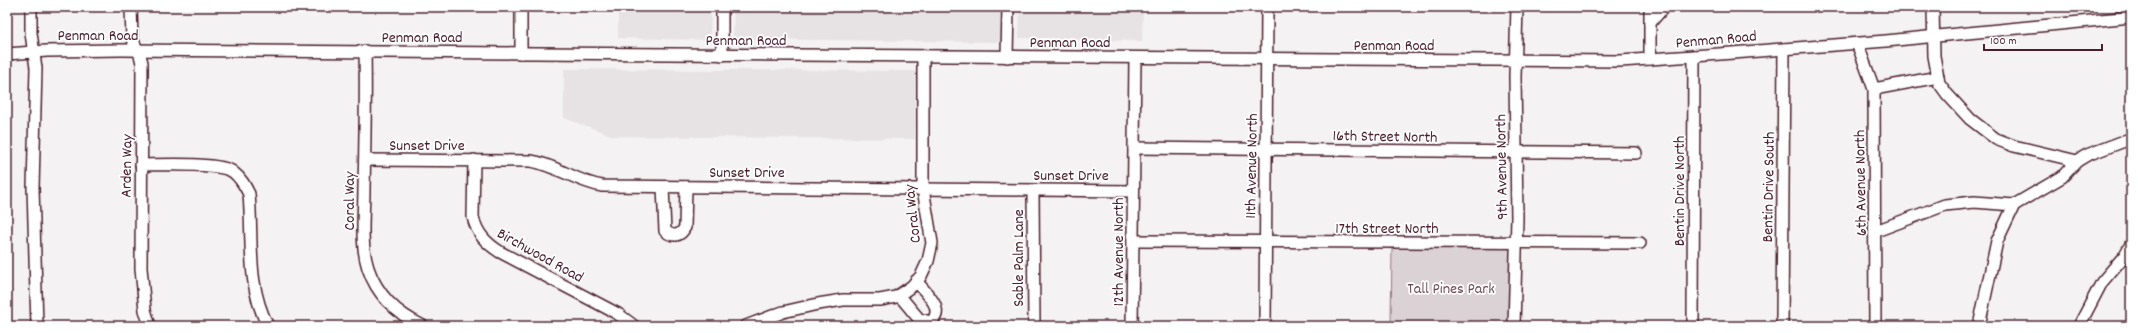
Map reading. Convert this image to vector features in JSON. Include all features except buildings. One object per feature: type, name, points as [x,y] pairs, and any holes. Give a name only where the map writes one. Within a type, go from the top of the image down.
[{"type":"street","points":[[31,7],[31,33],[36,68],[34,188],[37,326]]},
{"type":"street","name":"Arden Way","points":[[131,7],[132,39],[138,50],[142,63],[141,268],[146,310],[150,326]]},
{"type":"street","points":[[521,7],[521,53]]},
{"type":"street","points":[[722,7],[722,55]]},
{"type":"street","points":[[1007,57],[1008,7]]},
{"type":"street","name":"11th Avenue North","points":[[1265,326],[1267,7]]},
{"type":"street","name":"9th Avenue North","points":[[1514,326],[1516,244],[1515,152],[1517,7]]},
{"type":"street","points":[[1650,7],[1650,59]]},
{"type":"street","points":[[1650,23],[1664,7]]},
{"type":"street","points":[[1933,7],[1934,56],[1938,77],[1942,88],[1970,119],[1996,139],[2014,146],[2077,161]]},
{"type":"street","name":"Penman Road","points":[[7,54],[138,50],[1267,59],[1650,59],[1934,37],[2131,18]]},
{"type":"street","name":"6th Avenue North","points":[[1857,43],[1874,89],[1876,231],[1875,326]]},
{"type":"street","name":"Bentin Drive South","points":[[1782,326],[1784,49]]},
{"type":"street","name":"Coral Way","points":[[365,52],[364,225],[367,266],[378,290],[387,301],[409,319],[423,326]]},
{"type":"street","name":"Coral Way","points":[[746,326],[783,312],[818,304],[843,300],[880,300],[899,295],[916,282],[921,276],[928,261],[932,243],[923,189],[924,56]]},
{"type":"street","name":"Bentin Drive North","points":[[1693,326],[1694,56]]},
{"type":"street","name":"12th Avenue North","points":[[1132,326],[1135,58]]},
{"type":"street","points":[[1874,89],[1938,77]]},
{"type":"street","points":[[1979,326],[1997,241],[2014,205],[2062,177],[2077,161],[2087,155],[2127,140],[2131,141]]},
{"type":"street","name":"16th Street North","points":[[1134,148],[1636,153]]},
{"type":"street","name":"Sunset Drive","points":[[365,160],[474,160],[542,163],[588,184],[602,186],[1133,191]]},
{"type":"street","name":"Birchwood Road","points":[[474,160],[473,212],[475,226],[484,240],[500,252],[618,314],[634,326]]},
{"type":"street","points":[[141,165],[219,167],[232,172],[244,184],[249,194],[250,201],[252,276],[258,304],[268,326]]},
{"type":"street","points":[[663,187],[665,231],[670,235],[677,236],[682,233],[685,227],[686,187]]},
{"type":"street","name":"Sable Palm Lane","points":[[1033,190],[1034,326]]},
{"type":"street","points":[[1876,231],[1945,205],[1974,202],[2014,205]]},
{"type":"street","name":"17th Street North","points":[[1133,241],[1516,244],[1640,243]]},
{"type":"street","points":[[2079,326],[2102,282],[2125,255],[2131,244]]},
{"type":"street","points":[[899,295],[919,319],[931,322],[937,313],[936,306],[916,282]]},
{"type":"shaded area","points":[[618,7],[711,7],[710,40],[618,38]]},
{"type":"shaded area","points":[[734,7],[1002,7],[1002,42],[733,39]]},
{"type":"shaded area","points":[[1020,7],[1143,7],[1142,41],[1019,38]]},
{"type":"shaded area","points":[[564,69],[916,71],[915,139],[614,136],[564,118]]},
{"type":"green space","name":"Tall Pines Park","points":[[1511,246],[1510,326],[1391,326],[1392,247]]}]
